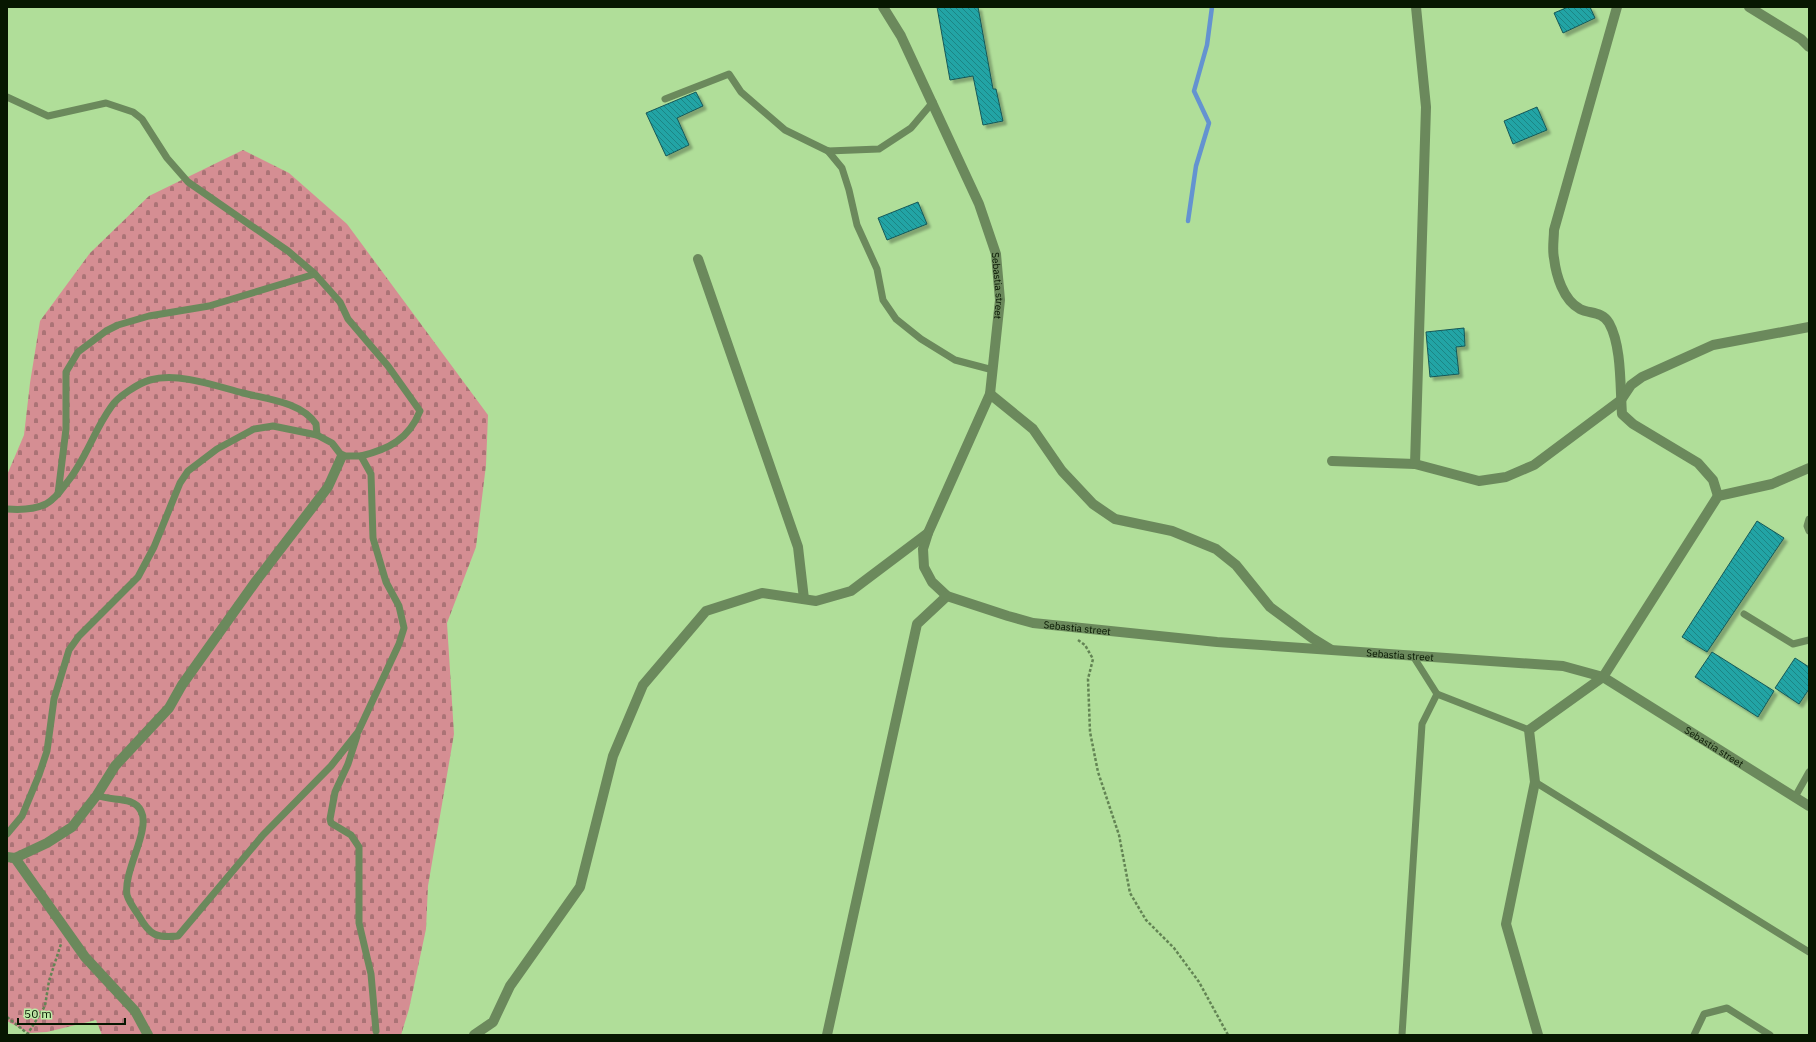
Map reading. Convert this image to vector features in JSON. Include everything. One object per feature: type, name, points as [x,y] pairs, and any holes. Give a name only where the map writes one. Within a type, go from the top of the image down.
[{"type":"street","name":"Sebastia street","points":[[883,7],[901,36],[933,102],[979,204],[996,254],[1000,300],[990,394],[928,533],[923,549],[924,567],[932,582],[947,596],[1033,623],[1217,642],[1563,666],[1603,677],[1809,806]]},
{"type":"street","points":[[1415,464],[1426,107],[1416,7]]},
{"type":"street","points":[[1617,7],[1554,230],[1553,258],[1560,283],[1567,297],[1579,309],[1599,313],[1608,322],[1614,335],[1622,379],[1622,414],[1633,424],[1698,463],[1706,470],[1713,480],[1718,496]]},
{"type":"street","points":[[1749,7],[1801,39],[1809,47]]},
{"type":"street","points":[[698,259],[798,547],[804,599]]},
{"type":"street","points":[[1332,461],[1415,464],[1479,481],[1506,477],[1534,464],[1621,400],[1631,385],[1642,377],[1713,346],[1809,326]]},
{"type":"street","points":[[990,394],[1033,428],[1062,471],[1093,504],[1115,519],[1172,531],[1216,550],[1236,565],[1270,607],[1312,638],[1334,651]]},
{"type":"street","points":[[148,1035],[135,1011],[85,957],[11,858],[47,843],[72,827],[97,795],[115,766],[169,708],[182,685],[256,581],[328,487],[342,456]]},
{"type":"street","points":[[1538,1035],[1506,924],[1535,782],[1530,730],[1603,677],[1718,496],[1772,484],[1809,468]]},
{"type":"street","points":[[474,1035],[493,1022],[510,986],[580,887],[613,756],[643,686],[706,611],[762,593],[816,601],[851,591],[928,533]]},
{"type":"street","points":[[827,1035],[917,624],[947,596]]},
{"type":"lane","points":[[665,99],[729,74],[741,92],[785,130],[828,151],[842,168],[857,225],[877,269],[883,300],[896,319],[921,339],[955,360],[993,370]]},
{"type":"lane","points":[[7,97],[48,116],[106,103],[133,112],[142,119],[167,158],[188,182],[288,251],[314,274],[340,302],[348,319],[388,366],[420,411],[416,422],[402,437],[383,450],[362,456],[342,456],[332,443],[317,435],[273,426],[254,429],[217,449],[188,471],[180,483],[154,548],[138,577],[79,636],[69,650],[54,698],[47,751],[40,775],[22,816],[7,834]]},
{"type":"lane","points":[[828,151],[879,149],[911,128],[933,102]]},
{"type":"lane","points":[[58,494],[66,429],[66,372],[78,352],[106,331],[118,325],[149,316],[209,306],[314,274]]},
{"type":"lane","points":[[7,509],[25,510],[46,504],[58,494],[78,471],[111,405],[132,388],[151,380],[172,378],[196,381],[289,405],[304,410],[312,418],[316,424],[317,435]]},
{"type":"lane","points":[[362,456],[371,474],[373,538],[386,582],[400,606],[404,628],[400,644],[358,732],[348,764],[335,792],[330,819],[331,823],[351,835],[359,847],[359,923],[371,974],[376,1031]]},
{"type":"lane","points":[[1809,519],[1807,526],[1809,531]]},
{"type":"lane","points":[[1744,614],[1793,644],[1809,640]]},
{"type":"lane","points":[[1413,656],[1437,694],[1530,730]]},
{"type":"lane","points":[[1402,1035],[1422,724],[1437,694]]},
{"type":"lane","points":[[97,795],[103,798],[126,800],[140,810],[144,820],[127,883],[128,896],[146,928],[160,938],[178,936],[263,835],[331,766],[358,732]]},
{"type":"lane","points":[[1795,797],[1809,772]]},
{"type":"lane","points":[[1535,782],[1809,952]]},
{"type":"lane","points":[[1694,1035],[1704,1014],[1727,1008],[1770,1035]]},
{"type":"path","points":[[1061,626],[1085,645],[1092,659],[1088,679],[1090,732],[1098,772],[1120,835],[1130,893],[1146,920],[1174,948],[1199,982],[1228,1035]]},
{"type":"path","points":[[7,1017],[28,1035],[45,1006],[52,970],[67,931]]},
{"type":"green space","points":[[243,150],[289,173],[347,224],[488,415],[486,465],[476,547],[447,623],[454,734],[428,886],[426,929],[409,1009],[401,1035],[102,1035],[96,1020],[47,1032],[29,1033],[7,1021],[7,475],[24,435],[30,383],[40,321],[90,253],[149,196]]},
{"type":"building","points":[[937,7],[978,7],[993,89],[996,89],[1003,121],[983,125],[973,76],[950,80]]},
{"type":"building","points":[[1568,7],[1590,7],[1595,18],[1563,33],[1554,13]]},
{"type":"building","points":[[696,92],[703,106],[677,118],[689,145],[666,156],[646,113]]},
{"type":"building","points":[[1537,107],[1547,130],[1513,144],[1504,121]]},
{"type":"building","points":[[918,202],[927,224],[887,240],[878,218]]},
{"type":"building","points":[[1464,328],[1465,346],[1456,347],[1459,374],[1430,377],[1426,332]]},
{"type":"building","points":[[1757,521],[1784,538],[1707,652],[1682,637]]},
{"type":"building","points":[[1712,652],[1774,691],[1758,717],[1695,677]]},
{"type":"building","points":[[1795,658],[1809,667],[1809,689],[1799,704],[1775,688]]},
{"type":"waterway","points":[[1188,221],[1196,166],[1209,123],[1194,91],[1207,45],[1212,7]]}]
